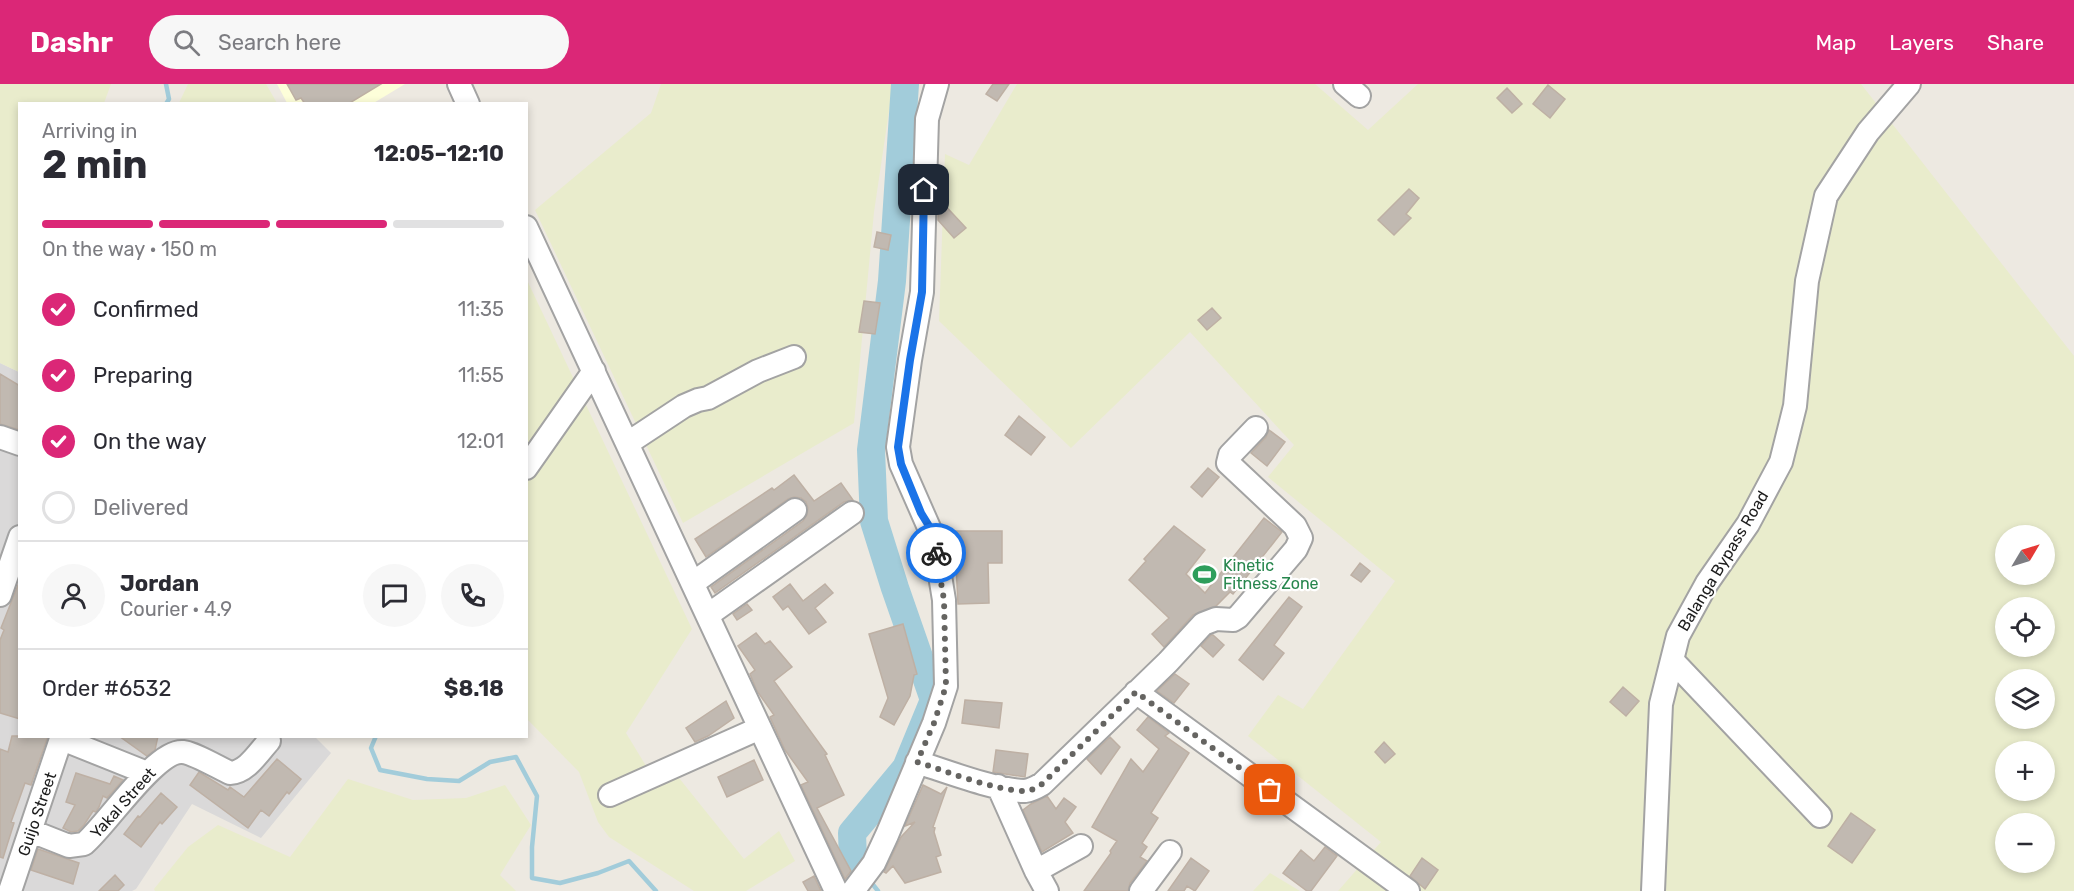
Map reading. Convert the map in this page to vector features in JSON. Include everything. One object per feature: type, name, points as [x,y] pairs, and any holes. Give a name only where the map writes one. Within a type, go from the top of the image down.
[{"type":"street","points":[[528,232],[760,728],[848,890],[874,863],[934,723],[946,686],[944,600],[934,539],[901,464],[898,447],[922,292],[927,119],[937,84]]},
{"type":"street","name":"Balanga Bypass Road","points":[[1653,891],[1661,704],[1678,636],[1707,583],[1748,524],[1781,462],[1795,406],[1806,281],[1826,196],[1868,132],[1909,84]]},
{"type":"street","points":[[628,442],[684,406],[708,398],[758,371],[794,357]]},
{"type":"street","points":[[528,465],[594,371]]},
{"type":"street","points":[[917,762],[998,786],[1025,791],[1033,789],[1042,784],[1203,624],[1216,619],[1233,620],[1238,616],[1296,549],[1301,538],[1295,526],[1228,463],[1230,455],[1256,428]]},
{"type":"street","points":[[0,437],[18,443]]},
{"type":"street","points":[[693,583],[795,510]]},
{"type":"street","points":[[708,615],[852,513]]},
{"type":"street","points":[[0,594],[18,543]]},
{"type":"street","points":[[1672,660],[1820,816]]},
{"type":"street","points":[[1136,692],[1408,891]]},
{"type":"street","points":[[610,795],[760,728]]},
{"type":"street","points":[[62,738],[147,773]]},
{"type":"street","name":"Guijo Street","points":[[10,891],[62,738]]},
{"type":"street","name":"Yakal Street","points":[[31,831],[69,846],[84,844],[147,773],[166,756],[184,752],[230,773],[237,772],[245,767],[269,741]]},
{"type":"street","points":[[998,786],[1047,891]]},
{"type":"street","points":[[1036,871],[1081,846]]},
{"type":"street","points":[[1141,891],[1170,852]]},
{"type":"shaded area","points":[[0,84],[111,84],[104,102],[18,102],[18,372],[0,363]]},
{"type":"shaded area","points":[[188,84],[266,84],[276,102],[179,102]]},
{"type":"shaded area","points":[[277,84],[405,84],[375,102],[286,102]]},
{"type":"shaded area","points":[[661,84],[893,84],[874,212],[854,423],[683,523],[535,210],[651,113]]},
{"type":"shaded area","points":[[1017,84],[1315,84],[1368,130],[1418,84],[1861,84],[2074,356],[2074,891],[1338,891],[1381,842],[1248,736],[1278,695],[1303,709],[1395,581],[1268,477],[1294,445],[1190,332],[1071,448],[939,321],[945,154],[969,165]]},
{"type":"shaded area","points":[[528,282],[692,629],[626,733],[654,779],[675,773],[744,859],[779,831],[795,861],[746,891],[694,891],[609,837],[598,822],[579,772],[528,720]]},
{"type":"shaded area","points":[[0,363],[18,372],[18,738],[316,738],[331,753],[261,838],[192,804],[136,889],[132,891],[0,891]]},
{"type":"shaded area","points":[[348,779],[413,800],[466,798],[505,785],[531,825],[500,875],[516,891],[155,891],[154,889],[188,847],[218,825],[290,857]]},
{"type":"shaded area","points":[[1270,873],[1300,891],[1253,891]]},
{"type":"building","points":[[287,84],[381,84],[351,102],[304,102],[301,98],[296,100]]},
{"type":"building","points":[[993,84],[1009,84],[997,101],[986,94]]},
{"type":"building","points":[[1548,85],[1565,99],[1550,118],[1533,104]]},
{"type":"building","points":[[1507,88],[1522,104],[1512,113],[1497,98]]},
{"type":"building","points":[[1409,189],[1419,198],[1406,214],[1411,218],[1394,235],[1378,220]]},
{"type":"building","points":[[939,199],[966,228],[954,238],[938,220]]},
{"type":"building","points":[[877,232],[891,235],[888,250],[874,247]]},
{"type":"building","points":[[864,301],[880,303],[875,334],[859,332]]},
{"type":"building","points":[[1212,308],[1221,318],[1207,330],[1198,320]]},
{"type":"building","points":[[0,374],[18,385],[18,429],[0,424]]},
{"type":"building","points":[[1019,416],[1045,437],[1031,455],[1005,435]]},
{"type":"building","points":[[1269,430],[1285,442],[1267,466],[1251,453],[1266,437]]},
{"type":"building","points":[[1208,468],[1219,477],[1202,497],[1191,487]]},
{"type":"building","points":[[794,475],[814,501],[841,483],[853,500],[844,502],[715,593],[711,587],[803,521],[807,515],[806,502],[801,498],[788,499],[706,557],[695,539]]},
{"type":"building","points":[[1264,518],[1282,532],[1233,594],[1230,592],[1216,606],[1193,615],[1164,647],[1152,634],[1169,618],[1129,580],[1146,561],[1144,559],[1174,526],[1205,550],[1186,574],[1205,593]]},
{"type":"building","points":[[950,531],[1002,531],[1002,563],[988,563],[989,603],[958,604],[956,564],[952,564],[950,553]]},
{"type":"building","points":[[1360,563],[1370,571],[1361,582],[1351,575]]},
{"type":"building","points":[[790,584],[803,601],[825,584],[833,593],[815,608],[826,622],[809,634],[788,606],[783,610],[773,597]]},
{"type":"building","points":[[18,585],[18,718],[0,713],[0,640],[4,630],[1,628]]},
{"type":"building","points":[[1289,597],[1302,607],[1274,645],[1284,653],[1263,680],[1239,660]]},
{"type":"building","points":[[747,604],[752,610],[737,620],[733,614]]},
{"type":"building","points":[[903,624],[917,674],[914,675],[910,696],[894,725],[880,717],[888,698],[869,634]]},
{"type":"building","points":[[756,633],[765,644],[770,641],[792,667],[774,681],[827,754],[825,755],[844,795],[817,808],[851,871],[845,879],[801,785],[808,782],[785,750],[770,717],[774,715],[757,691],[750,674],[755,670],[738,646]]},
{"type":"building","points":[[1211,635],[1224,645],[1213,657],[1201,646]]},
{"type":"building","points":[[1175,674],[1189,684],[1174,703],[1157,691]]},
{"type":"building","points":[[1623,687],[1639,701],[1626,716],[1610,702]]},
{"type":"building","points":[[965,700],[1002,703],[999,728],[962,723]]},
{"type":"building","points":[[726,701],[734,718],[695,742],[686,728]]},
{"type":"building","points":[[1148,717],[1169,733],[1165,736],[1189,753],[1151,813],[1158,818],[1142,843],[1147,847],[1140,857],[1147,861],[1130,883],[1128,891],[1084,891],[1117,841],[1092,827],[1131,759],[1143,772],[1159,749],[1137,730]]},
{"type":"building","points":[[12,736],[47,738],[31,785],[25,783],[11,822],[14,823],[3,858],[0,857],[0,749],[8,752]]},
{"type":"building","points":[[1110,737],[1120,747],[1101,774],[1087,759]]},
{"type":"building","points":[[122,738],[158,738],[155,750],[147,756]]},
{"type":"building","points":[[1384,742],[1395,754],[1385,763],[1375,752]]},
{"type":"building","points":[[996,750],[1028,754],[1025,777],[993,772]]},
{"type":"building","points":[[277,759],[301,779],[289,794],[287,792],[269,816],[261,810],[248,828],[190,785],[199,772],[228,790],[230,787],[244,797]]},
{"type":"building","points":[[754,760],[763,780],[727,797],[718,777]]},
{"type":"building","points":[[76,773],[110,784],[114,776],[123,780],[107,798],[103,796],[96,812],[93,811],[78,831],[71,832],[63,828],[75,805],[66,802]]},
{"type":"building","points":[[923,785],[941,794],[947,787],[933,827],[941,855],[936,857],[941,872],[905,883],[893,866],[886,873],[884,872],[901,837],[915,822],[905,826]]},
{"type":"building","points":[[161,793],[177,807],[162,824],[160,822],[141,847],[124,834]]},
{"type":"building","points":[[1047,796],[1056,809],[1064,798],[1076,807],[1065,822],[1073,833],[1042,852],[1023,810]]},
{"type":"building","points":[[1851,813],[1875,830],[1852,863],[1828,846]]},
{"type":"building","points":[[1325,847],[1337,856],[1311,891],[1307,891],[1283,873],[1301,850],[1314,861]]},
{"type":"building","points":[[38,849],[79,863],[73,884],[31,870]]},
{"type":"building","points":[[1191,858],[1209,871],[1195,891],[1187,886],[1184,891],[1168,891]]},
{"type":"building","points":[[1422,858],[1438,870],[1425,889],[1410,876]]},
{"type":"building","points":[[115,875],[124,885],[118,891],[99,891]]},
{"type":"building","points":[[814,876],[821,891],[808,891],[803,882]]},
{"type":"waterway","points":[[166,84],[169,99],[167,102]]},
{"type":"waterway","points":[[853,860],[852,833],[906,768],[934,700],[874,521],[871,450],[892,281],[905,84]]},
{"type":"waterway","points":[[375,738],[371,748],[380,770],[427,779],[459,781],[490,762],[516,757],[537,796],[532,847],[532,878],[560,883],[598,873],[629,861],[656,891]]},
{"type":"waterway","points":[[853,860],[860,870]]},
{"type":"waterway","points":[[870,881],[878,891]]},
{"type":"way so far","points":[[936,553],[944,600],[946,686],[934,723],[917,762],[998,786],[1025,791],[1033,789],[1042,784],[1136,692],[1270,790]]},
{"type":"place","name":"Kinetic Fitness Zone","points":[[1205,574]]},
{"type":"route","points":[[924,190],[922,292],[898,447],[901,464],[921,513],[929,526],[936,553]]}]
